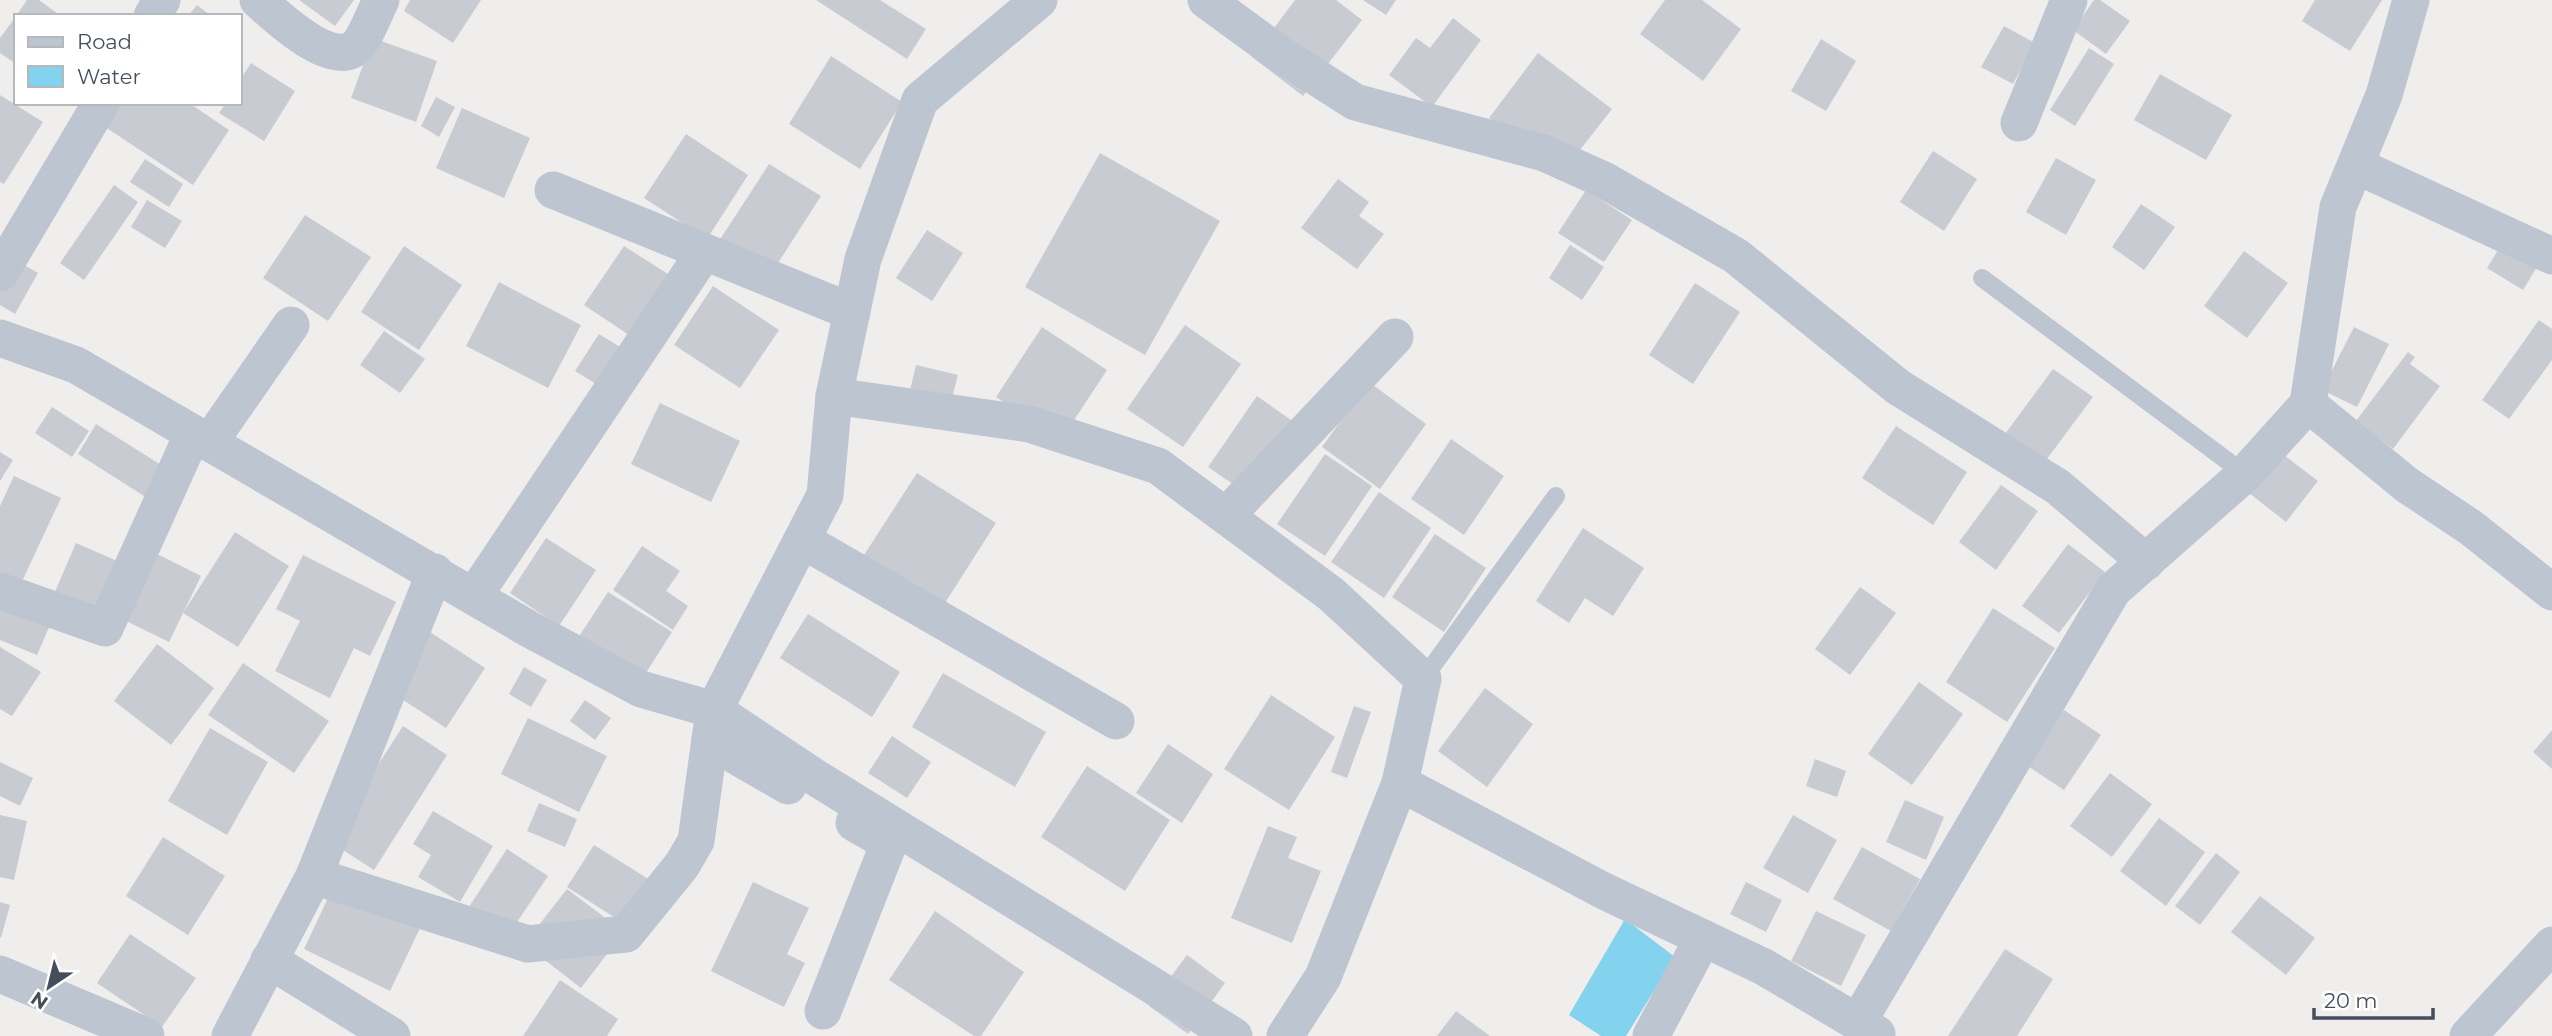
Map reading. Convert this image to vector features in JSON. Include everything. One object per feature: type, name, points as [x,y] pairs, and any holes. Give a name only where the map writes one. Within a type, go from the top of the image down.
[{"type":"street","points":[[258,0],[311,42],[332,52],[345,53],[358,46],[381,0]]},
{"type":"street","points":[[314,876],[528,944],[626,934],[682,865],[696,841],[712,726],[825,495],[834,396],[863,259],[920,100],[1039,0]]},
{"type":"street","points":[[1206,0],[1280,54],[1354,102],[1544,153],[1604,180],[1735,256],[1898,387],[2059,487],[2146,562]]},
{"type":"street","points":[[2019,123],[2069,0]]},
{"type":"street","points":[[1400,783],[1604,891],[1764,967],[1868,1029],[2113,590],[2245,474],[2308,404],[2338,207],[2384,95],[2411,0]]},
{"type":"street","points":[[0,273],[99,105]]},
{"type":"street","points":[[2357,166],[2552,256]]},
{"type":"street","points":[[553,190],[852,312]]},
{"type":"street","points":[[474,596],[695,266]]},
{"type":"street","points":[[0,591],[105,628],[201,438],[291,325]]},
{"type":"street","points":[[1226,516],[1395,337]]},
{"type":"street","points":[[0,338],[76,365],[474,596],[641,689],[813,776],[1234,1036]]},
{"type":"street","points":[[834,396],[1029,424],[1158,466],[1331,594],[1423,679],[1400,783],[1323,977],[1285,1036]]},
{"type":"street","points":[[2308,404],[2407,485],[2470,527],[2552,592]]},
{"type":"street","points":[[797,551],[920,637]]},
{"type":"street","points":[[797,551],[1116,721]]},
{"type":"street","points":[[230,1036],[314,876],[435,572]]},
{"type":"street","points":[[712,726],[890,843],[823,1011]]},
{"type":"street","points":[[1651,1036],[1703,938]]},
{"type":"street","points":[[2468,1036],[2552,945]]},
{"type":"street","points":[[269,960],[392,1036]]},
{"type":"street","points":[[0,974],[146,1036]]},
{"type":"lane","points":[[1982,278],[2245,474]]},
{"type":"lane","points":[[1423,679],[1556,496]]},
{"type":"water","points":[[1625,919],[1675,957],[1626,1036],[1601,1036],[1569,1015]]},
{"type":"building","points":[[27,0],[39,0],[58,14],[17,14]]},
{"type":"building","points":[[299,0],[354,0],[335,26]]},
{"type":"building","points":[[410,0],[481,0],[453,43],[404,11]]},
{"type":"building","points":[[816,0],[880,0],[926,29],[907,59]]},
{"type":"building","points":[[1295,0],[1336,0],[1362,20],[1303,96],[1252,57]]},
{"type":"building","points":[[1363,0],[1396,0],[1386,15]]},
{"type":"building","points":[[1665,0],[1702,0],[1741,29],[1703,81],[1640,34]]},
{"type":"building","points":[[2094,0],[2100,0],[2130,21],[2106,54],[2073,30]]},
{"type":"building","points":[[2315,0],[2382,0],[2350,51],[2302,21]]},
{"type":"building","points":[[197,5],[208,14],[190,14]]},
{"type":"building","points":[[1453,18],[1481,40],[1432,107],[1389,75],[1416,38],[1430,48]]},
{"type":"building","points":[[14,19],[14,63],[0,53],[0,38]]},
{"type":"building","points":[[2004,26],[2035,43],[2013,84],[1981,67]]},
{"type":"building","points":[[373,38],[437,61],[416,122],[351,98]]},
{"type":"building","points":[[1821,39],[1856,61],[1826,111],[1791,91]]},
{"type":"building","points":[[2089,48],[2114,64],[2075,126],[2050,110]]},
{"type":"building","points":[[1538,53],[1612,109],[1562,173],[1489,118]]},
{"type":"building","points":[[831,56],[902,102],[860,169],[789,124]]},
{"type":"building","points":[[251,63],[295,91],[264,141],[219,113],[225,105],[242,105],[242,77]]},
{"type":"building","points":[[2160,74],[2232,115],[2206,160],[2134,120]]},
{"type":"building","points":[[0,95],[43,122],[4,184],[0,182]]},
{"type":"building","points":[[436,97],[455,107],[439,137],[421,126]]},
{"type":"building","points":[[111,105],[192,105],[229,130],[193,185],[99,123]]},
{"type":"building","points":[[462,108],[530,138],[504,198],[436,168]]},
{"type":"building","points":[[686,134],[748,175],[707,239],[644,198]]},
{"type":"building","points":[[1933,151],[1977,179],[1944,231],[1900,202]]},
{"type":"building","points":[[1100,153],[1220,221],[1145,355],[1025,287]]},
{"type":"building","points":[[2056,158],[2096,180],[2066,235],[2026,212]]},
{"type":"building","points":[[145,159],[183,184],[169,207],[130,182]]},
{"type":"building","points":[[769,164],[821,196],[771,274],[719,241]]},
{"type":"building","points":[[1338,179],[1369,202],[1359,216],[1384,234],[1357,269],[1301,228]]},
{"type":"building","points":[[114,185],[138,202],[84,280],[60,263]]},
{"type":"building","points":[[1586,190],[1632,220],[1604,262],[1558,233]]},
{"type":"building","points":[[147,200],[182,221],[165,248],[131,227]]},
{"type":"building","points":[[2141,204],[2175,227],[2144,270],[2112,247]]},
{"type":"building","points":[[305,215],[371,257],[328,321],[263,278]]},
{"type":"building","points":[[927,230],[963,253],[932,301],[896,278]]},
{"type":"building","points":[[2507,235],[2543,257],[2523,290],[2487,268]]},
{"type":"building","points":[[1570,245],[1604,267],[1582,300],[1549,278]]},
{"type":"building","points":[[404,246],[462,285],[419,350],[361,312]]},
{"type":"building","points":[[624,246],[668,274],[629,335],[584,305]]},
{"type":"building","points":[[0,251],[38,273],[15,314],[0,305]]},
{"type":"building","points":[[2244,251],[2288,283],[2247,338],[2204,306]]},
{"type":"building","points":[[499,282],[581,325],[548,388],[466,346]]},
{"type":"building","points":[[1695,283],[1740,312],[1693,384],[1649,355]]},
{"type":"building","points":[[713,286],[779,330],[740,388],[674,345]]},
{"type":"building","points":[[2539,320],[2552,329],[2552,360],[2509,419],[2482,400]]},
{"type":"building","points":[[1185,325],[1241,364],[1183,447],[1127,409]]},
{"type":"building","points":[[1042,327],[1107,370],[1061,440],[996,397]]},
{"type":"building","points":[[2354,327],[2389,344],[2357,407],[2322,390]]},
{"type":"building","points":[[384,331],[425,359],[400,393],[360,365]]},
{"type":"building","points":[[599,334],[625,350],[601,387],[575,371]]},
{"type":"building","points":[[2408,352],[2415,357],[2410,364],[2440,386],[2393,449],[2356,421]]},
{"type":"building","points":[[916,365],[958,375],[948,413],[907,403]]},
{"type":"building","points":[[2053,369],[2093,397],[2044,463],[2005,434]]},
{"type":"building","points":[[1369,382],[1426,424],[1380,489],[1322,447]]},
{"type":"building","points":[[1257,396],[1311,434],[1262,504],[1208,467]]},
{"type":"building","points":[[660,403],[740,441],[711,502],[631,464]]},
{"type":"building","points":[[52,407],[89,431],[72,457],[35,433]]},
{"type":"building","points":[[96,424],[177,475],[158,505],[78,454]]},
{"type":"building","points":[[1896,426],[1967,472],[1933,525],[1862,478]]},
{"type":"building","points":[[1451,439],[1504,476],[1464,535],[1411,499]]},
{"type":"building","points":[[0,452],[13,460],[0,481]]},
{"type":"building","points":[[2281,453],[2318,481],[2286,522],[2249,493]]},
{"type":"building","points":[[1325,454],[1372,486],[1325,556],[1277,524]]},
{"type":"building","points":[[917,473],[996,523],[943,606],[864,555]]},
{"type":"building","points":[[14,476],[61,498],[17,592],[0,584],[0,506]]},
{"type":"building","points":[[2001,485],[2038,511],[1996,570],[1959,542]]},
{"type":"building","points":[[1379,492],[1431,528],[1384,598],[1331,562]]},
{"type":"building","points":[[1583,528],[1644,568],[1613,616],[1585,598],[1569,623],[1536,601]]},
{"type":"building","points":[[235,532],[289,566],[238,647],[183,613]]},
{"type":"building","points":[[1435,534],[1486,568],[1444,632],[1392,597]]},
{"type":"building","points":[[546,538],[596,570],[559,626],[510,593]]},
{"type":"building","points":[[76,543],[124,564],[96,629],[48,608]]},
{"type":"building","points":[[2068,544],[2105,572],[2059,633],[2022,606]]},
{"type":"building","points":[[642,546],[680,571],[666,591],[688,606],[673,630],[613,590]]},
{"type":"building","points":[[151,551],[201,576],[169,642],[118,617]]},
{"type":"building","points":[[303,555],[396,602],[370,656],[354,648],[330,698],[275,671],[300,621],[276,609]]},
{"type":"building","points":[[1860,587],[1896,613],[1850,675],[1815,649]]},
{"type":"building","points":[[608,592],[672,632],[642,679],[578,638]]},
{"type":"building","points":[[0,594],[54,616],[37,655],[0,640]]},
{"type":"building","points":[[1993,608],[2055,648],[2007,722],[1946,682]]},
{"type":"building","points":[[808,614],[900,672],[872,717],[780,658]]},
{"type":"building","points":[[427,630],[485,668],[446,728],[388,690]]},
{"type":"building","points":[[157,644],[214,688],[171,745],[114,701]]},
{"type":"building","points":[[0,647],[41,672],[12,716],[0,709]]},
{"type":"building","points":[[243,663],[329,721],[294,773],[208,715]]},
{"type":"building","points":[[524,667],[547,680],[531,707],[509,694]]},
{"type":"building","points":[[943,673],[1046,732],[1015,787],[912,727]]},
{"type":"building","points":[[1919,682],[1963,714],[1912,785],[1868,754]]},
{"type":"building","points":[[1485,688],[1533,724],[1487,787],[1438,751]]},
{"type":"building","points":[[1271,695],[1335,737],[1289,810],[1224,769]]},
{"type":"building","points":[[585,700],[611,718],[595,740],[570,721]]},
{"type":"building","points":[[1354,706],[1371,712],[1347,778],[1331,772]]},
{"type":"building","points":[[2064,710],[2101,735],[2064,790],[2026,765]]},
{"type":"building","points":[[528,718],[607,756],[579,812],[501,774]]},
{"type":"building","points":[[403,726],[447,755],[374,870],[329,841]]},
{"type":"building","points":[[210,728],[268,762],[227,835],[168,801]]},
{"type":"building","points":[[2552,730],[2552,769],[2533,752]]},
{"type":"building","points":[[892,736],[931,762],[907,798],[868,773]]},
{"type":"building","points":[[1168,744],[1213,774],[1182,823],[1136,793]]},
{"type":"building","points":[[1815,759],[1846,771],[1837,797],[1806,786]]},
{"type":"building","points":[[0,762],[33,778],[20,806],[0,796]]},
{"type":"building","points":[[1087,766],[1170,820],[1125,891],[1041,837]]},
{"type":"building","points":[[2110,773],[2152,804],[2112,857],[2070,826]]},
{"type":"building","points":[[1905,800],[1944,817],[1926,860],[1886,842]]},
{"type":"building","points":[[539,803],[577,819],[565,847],[527,831]]},
{"type":"building","points":[[433,811],[493,846],[460,902],[418,877],[431,855],[413,844]]},
{"type":"building","points":[[0,815],[27,821],[14,880],[0,877]]},
{"type":"building","points":[[1793,815],[1837,840],[1808,893],[1763,868]]},
{"type":"building","points":[[2159,818],[2205,852],[2166,906],[2120,871]]},
{"type":"building","points":[[1268,826],[1297,837],[1288,858],[1321,871],[1292,943],[1231,918]]},
{"type":"building","points":[[163,837],[225,876],[188,935],[126,896]]},
{"type":"building","points":[[594,845],[658,885],[631,928],[567,887]]},
{"type":"building","points":[[1862,847],[1920,879],[1891,931],[1833,899]]},
{"type":"building","points":[[507,849],[548,876],[501,946],[461,919]]},
{"type":"building","points":[[2216,853],[2240,872],[2200,925],[2175,906]]},
{"type":"building","points":[[336,881],[422,924],[390,991],[304,949]]},
{"type":"building","points":[[753,882],[809,908],[787,954],[805,963],[784,1007],[711,971]]},
{"type":"building","points":[[1746,882],[1782,900],[1766,932],[1730,914]]},
{"type":"building","points":[[567,889],[624,932],[581,988],[524,944]]},
{"type":"building","points":[[2260,896],[2315,938],[2286,975],[2231,932]]},
{"type":"building","points":[[0,902],[10,905],[1,938],[0,937]]},
{"type":"building","points":[[935,911],[1024,972],[981,1036],[974,1036],[889,980]]},
{"type":"building","points":[[1816,911],[1866,935],[1841,986],[1791,961]]},
{"type":"building","points":[[130,934],[196,978],[162,1027],[97,983]]},
{"type":"building","points":[[2005,949],[2053,979],[2017,1036],[1948,1036]]},
{"type":"building","points":[[1187,955],[1225,983],[1188,1034],[1149,1006]]},
{"type":"building","points":[[560,980],[618,1019],[607,1036],[523,1036]]},
{"type":"building","points":[[1456,1011],[1490,1036],[1437,1036]]}]
